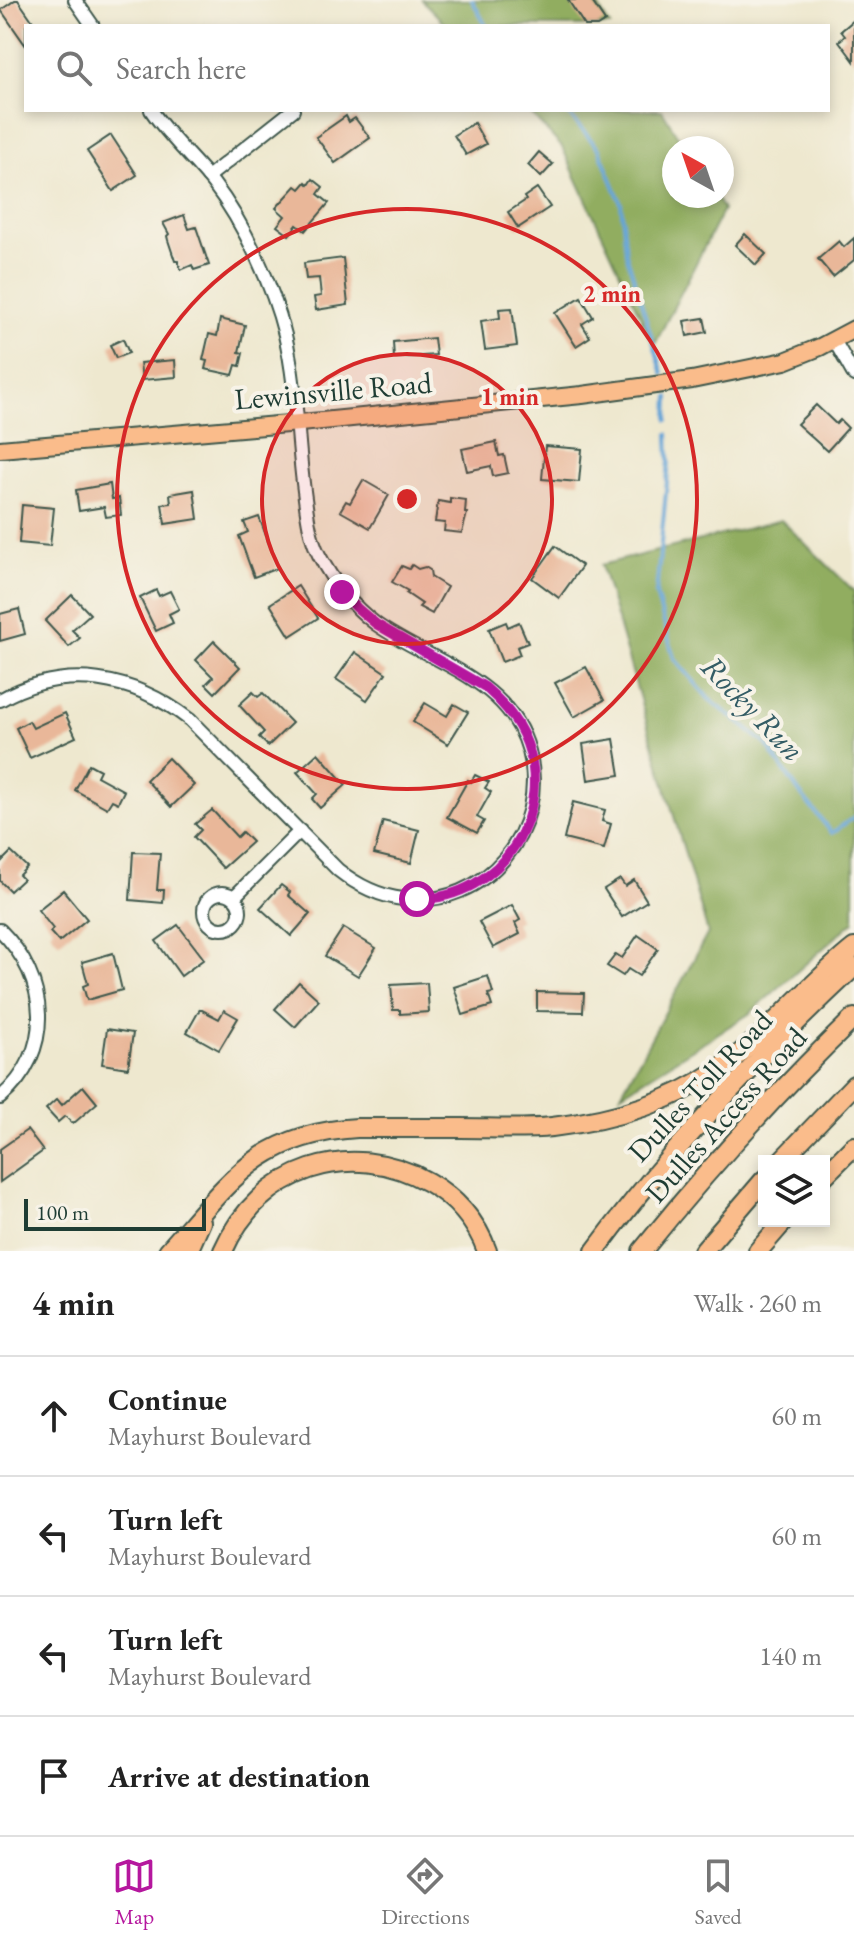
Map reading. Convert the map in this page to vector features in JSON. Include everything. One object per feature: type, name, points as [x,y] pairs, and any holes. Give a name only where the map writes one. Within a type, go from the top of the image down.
[{"type":"highway","points":[[168,1251],[241,1171],[287,1141],[318,1132],[357,1128],[549,1127],[621,1114],[661,1102],[719,1070],[755,1042],[854,948]]},
{"type":"highway","name":"Dulles Toll Road","points":[[595,1251],[719,1103],[854,967]]},
{"type":"highway","name":"Dulles Access Road","points":[[642,1251],[741,1133],[854,1018]]},
{"type":"highway","points":[[787,1155],[854,1085]]},
{"type":"highway","points":[[830,1170],[854,1145]]},
{"type":"highway","points":[[223,1251],[237,1224],[272,1187],[300,1172],[349,1161],[390,1166],[434,1185],[465,1213],[477,1228],[487,1251]]},
{"type":"highway","points":[[703,1251],[758,1187]]},
{"type":"highway","points":[[188,1251],[214,1199]]},
{"type":"highway","points":[[758,1251],[779,1227]]},
{"type":"main road","name":"Lewinsville Road","points":[[0,449],[582,395],[692,380],[785,361],[854,329]]},
{"type":"street","points":[[75,0],[92,24]]},
{"type":"street","points":[[0,700],[30,686],[72,679],[116,682],[151,695],[190,720],[338,870],[369,890],[405,899],[441,897],[477,883],[494,871],[508,857],[526,825],[531,807],[533,769],[526,742],[500,700],[468,675],[376,624],[349,600],[328,572],[309,528],[291,365],[276,305],[230,207],[153,112]]},
{"type":"street","points":[[208,177],[290,112]]},
{"type":"street","points":[[834,340],[854,375]]},
{"type":"street","points":[[234,897],[300,831]]},
{"type":"street","points":[[0,930],[14,944],[32,975],[39,1011],[36,1038],[27,1064],[0,1098]]},
{"type":"green space","points":[[422,0],[594,0],[609,24],[445,24]]},
{"type":"green space","points":[[529,112],[663,112],[678,136],[662,136],[662,208],[723,210],[654,346],[562,147]]},
{"type":"green space","points":[[781,520],[854,591],[854,921],[749,1014],[621,1094],[708,933],[601,565]]},
{"type":"building","points":[[18,0],[35,24],[24,24],[24,43],[1,10]]},
{"type":"building","points":[[568,0],[591,0],[605,21],[584,24]]},
{"type":"building","points":[[854,20],[854,61],[839,41],[845,36],[841,31]]},
{"type":"building","points":[[346,116],[349,122],[355,118],[370,138],[335,163],[316,137]]},
{"type":"building","points":[[474,123],[486,144],[466,155],[454,135]]},
{"type":"building","points":[[111,135],[137,175],[113,191],[87,151]]},
{"type":"building","points":[[539,152],[553,164],[541,177],[528,165]]},
{"type":"building","points":[[313,179],[323,187],[318,194],[329,203],[305,231],[297,225],[289,235],[277,226],[285,216],[276,208],[296,186],[300,189]]},
{"type":"building","points":[[537,188],[550,207],[518,228],[508,212]]},
{"type":"building","points":[[184,215],[189,229],[196,227],[209,265],[194,270],[192,265],[181,270],[178,261],[175,261],[169,234],[163,223]]},
{"type":"building","points":[[745,234],[766,254],[756,265],[735,245]]},
{"type":"building","points":[[854,238],[854,260],[833,277],[818,259],[839,241],[844,247]]},
{"type":"building","points":[[343,258],[348,305],[316,310],[314,297],[321,296],[319,278],[306,279],[304,263]]},
{"type":"building","points":[[581,297],[593,317],[582,324],[590,337],[576,346],[555,313]]},
{"type":"building","points":[[512,308],[517,346],[485,350],[481,321],[500,318],[499,309]]},
{"type":"building","points":[[704,318],[707,332],[687,336],[684,321]]},
{"type":"building","points":[[220,319],[245,325],[239,352],[243,353],[240,366],[236,365],[233,375],[205,369],[207,361],[203,360],[209,334],[217,336]]},
{"type":"building","points":[[434,338],[436,355],[394,358],[393,342]]},
{"type":"building","points":[[123,339],[129,353],[116,358],[110,345]]},
{"type":"building","points":[[175,360],[176,377],[142,380],[140,363]]},
{"type":"building","points":[[816,405],[836,424],[840,420],[848,428],[827,451],[797,424]]},
{"type":"building","points":[[496,442],[499,456],[504,455],[508,473],[493,476],[491,466],[467,471],[462,449]]},
{"type":"building","points":[[545,446],[582,449],[579,482],[542,479]]},
{"type":"building","points":[[363,480],[389,495],[370,528],[340,511],[346,501],[350,503]]},
{"type":"building","points":[[110,484],[112,499],[119,498],[121,515],[106,517],[104,507],[79,511],[76,490]]},
{"type":"building","points":[[194,490],[198,519],[165,524],[162,504],[171,503],[170,494]]},
{"type":"building","points":[[450,498],[466,500],[467,513],[462,533],[444,531],[445,523],[435,522],[438,501],[450,503]]},
{"type":"building","points":[[22,505],[54,508],[50,546],[19,543]]},
{"type":"building","points":[[259,517],[278,568],[254,577],[239,536],[248,532],[244,522]]},
{"type":"building","points":[[555,546],[582,566],[559,598],[532,578]]},
{"type":"building","points":[[412,565],[430,570],[431,577],[447,587],[432,614],[419,607],[422,604],[406,593],[408,591],[392,582],[402,566],[409,569]]},
{"type":"building","points":[[298,586],[318,618],[290,636],[270,604]]},
{"type":"building","points":[[156,590],[159,596],[170,591],[179,609],[169,614],[173,623],[156,631],[140,598]]},
{"type":"building","points":[[72,595],[90,614],[72,630],[80,638],[69,647],[45,621]]},
{"type":"building","points":[[19,609],[25,634],[0,641],[0,614]]},
{"type":"building","points":[[506,622],[508,627],[519,622],[528,643],[517,647],[520,655],[502,662],[489,629]]},
{"type":"building","points":[[214,641],[240,667],[215,693],[206,684],[213,677],[196,660]]},
{"type":"building","points":[[355,652],[386,673],[367,700],[336,679]]},
{"type":"building","points":[[586,667],[604,700],[574,717],[555,683]]},
{"type":"building","points":[[253,692],[258,697],[263,693],[292,723],[268,746],[259,737],[264,732],[239,705]]},
{"type":"building","points":[[425,703],[447,716],[454,704],[468,712],[448,744],[413,722]]},
{"type":"building","points":[[65,713],[76,737],[30,758],[16,728],[29,721],[33,728]]},
{"type":"building","points":[[614,739],[620,775],[588,780],[583,744]]},
{"type":"building","points":[[318,753],[346,785],[320,808],[312,799],[317,794],[297,772]]},
{"type":"building","points":[[168,758],[194,785],[171,807],[146,780]]},
{"type":"building","points":[[89,764],[100,770],[97,776],[124,791],[118,803],[112,800],[107,808],[75,790]]},
{"type":"building","points":[[475,775],[489,782],[485,788],[491,792],[477,817],[484,821],[477,833],[447,817],[468,780],[471,782]]},
{"type":"building","points":[[573,802],[605,810],[602,821],[611,824],[604,849],[564,839]]},
{"type":"building","points":[[212,810],[237,837],[242,832],[252,842],[223,868],[194,837],[201,830],[195,824]]},
{"type":"building","points":[[383,821],[419,830],[411,863],[374,854]]},
{"type":"building","points":[[11,852],[27,867],[19,875],[23,879],[10,891],[0,881],[0,863]]},
{"type":"building","points":[[133,852],[160,853],[157,890],[164,890],[163,903],[130,900]]},
{"type":"building","points":[[620,879],[625,886],[634,880],[647,901],[622,917],[604,889]]},
{"type":"building","points":[[281,885],[310,914],[291,936],[260,908]]},
{"type":"building","points":[[63,890],[87,919],[59,942],[38,910]]},
{"type":"building","points":[[512,905],[520,920],[515,923],[520,934],[493,948],[479,922]]},
{"type":"building","points":[[178,925],[204,959],[181,976],[156,941]]},
{"type":"building","points":[[343,928],[376,948],[358,976],[325,956]]},
{"type":"building","points":[[638,935],[658,949],[639,976],[628,969],[623,976],[607,966],[616,954],[622,958]]},
{"type":"building","points":[[113,953],[122,990],[87,1000],[83,986],[88,984],[82,962]]},
{"type":"building","points":[[488,976],[493,993],[488,994],[492,1006],[463,1015],[454,987]]},
{"type":"building","points":[[299,982],[319,1000],[295,1027],[275,1009]]},
{"type":"building","points":[[427,983],[429,1012],[400,1014],[400,1010],[393,1010],[391,985]]},
{"type":"building","points":[[537,992],[584,993],[583,1012],[537,1011]]},
{"type":"building","points":[[200,1009],[219,1019],[224,1010],[238,1018],[219,1050],[187,1032]]},
{"type":"building","points":[[107,1029],[133,1033],[128,1068],[102,1064]]},
{"type":"building","points":[[83,1086],[97,1103],[73,1124],[65,1116],[58,1122],[46,1109],[57,1099],[62,1105]]},
{"type":"building","points":[[27,1130],[43,1151],[0,1182],[0,1149]]},
{"type":"waterway","name":"Rocky Run","points":[[472,0],[485,24]]},
{"type":"waterway","name":"Rocky Run","points":[[567,112],[599,149],[621,203],[626,253],[663,374]]},
{"type":"waterway","name":"Rocky Run","points":[[668,420],[669,397]]},
{"type":"waterway","name":"Rocky Run","points":[[668,434],[669,461],[656,594],[674,658],[709,699],[766,744],[832,833],[854,817]]},
{"type":"route","points":[[342,592],[376,624],[485,687],[512,716],[529,750],[533,769],[531,807],[526,825],[508,857],[494,871],[460,891],[441,897],[417,899]]}]
